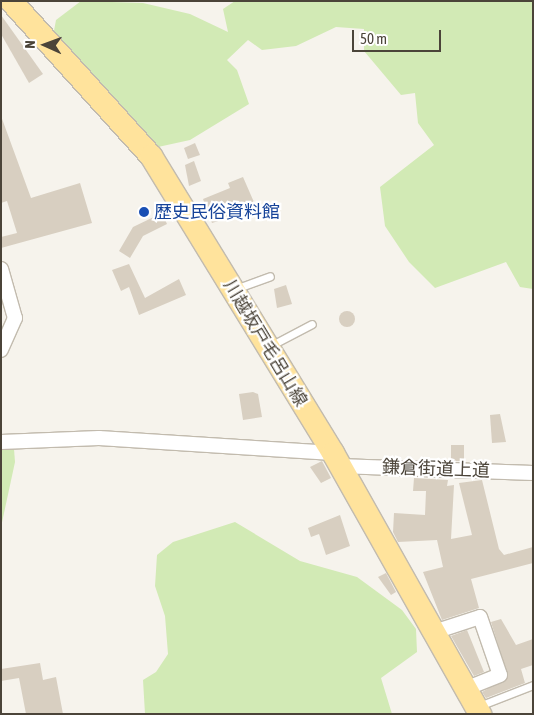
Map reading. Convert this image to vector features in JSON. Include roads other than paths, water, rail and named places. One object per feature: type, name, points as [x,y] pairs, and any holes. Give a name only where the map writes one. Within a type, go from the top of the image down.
[{"type":"main road","name":"川越坂戸毛呂山線","points":[[11,1],[131,130],[233,290],[336,460],[474,703]]},
{"type":"street","points":[[1,270],[15,318],[1,350]]},
{"type":"street","name":"鎌倉街道上道","points":[[1,442],[99,438],[336,460],[533,473]]},
{"type":"street","points":[[434,632],[480,617],[500,675],[474,703]]},
{"type":"lane","points":[[233,290],[270,276]]},
{"type":"lane","points":[[268,348],[312,324]]},
{"type":"lane","points":[[474,703],[533,685]]},
{"type":"place","name":"歴史民俗資料館","points":[[144,212]]}]
